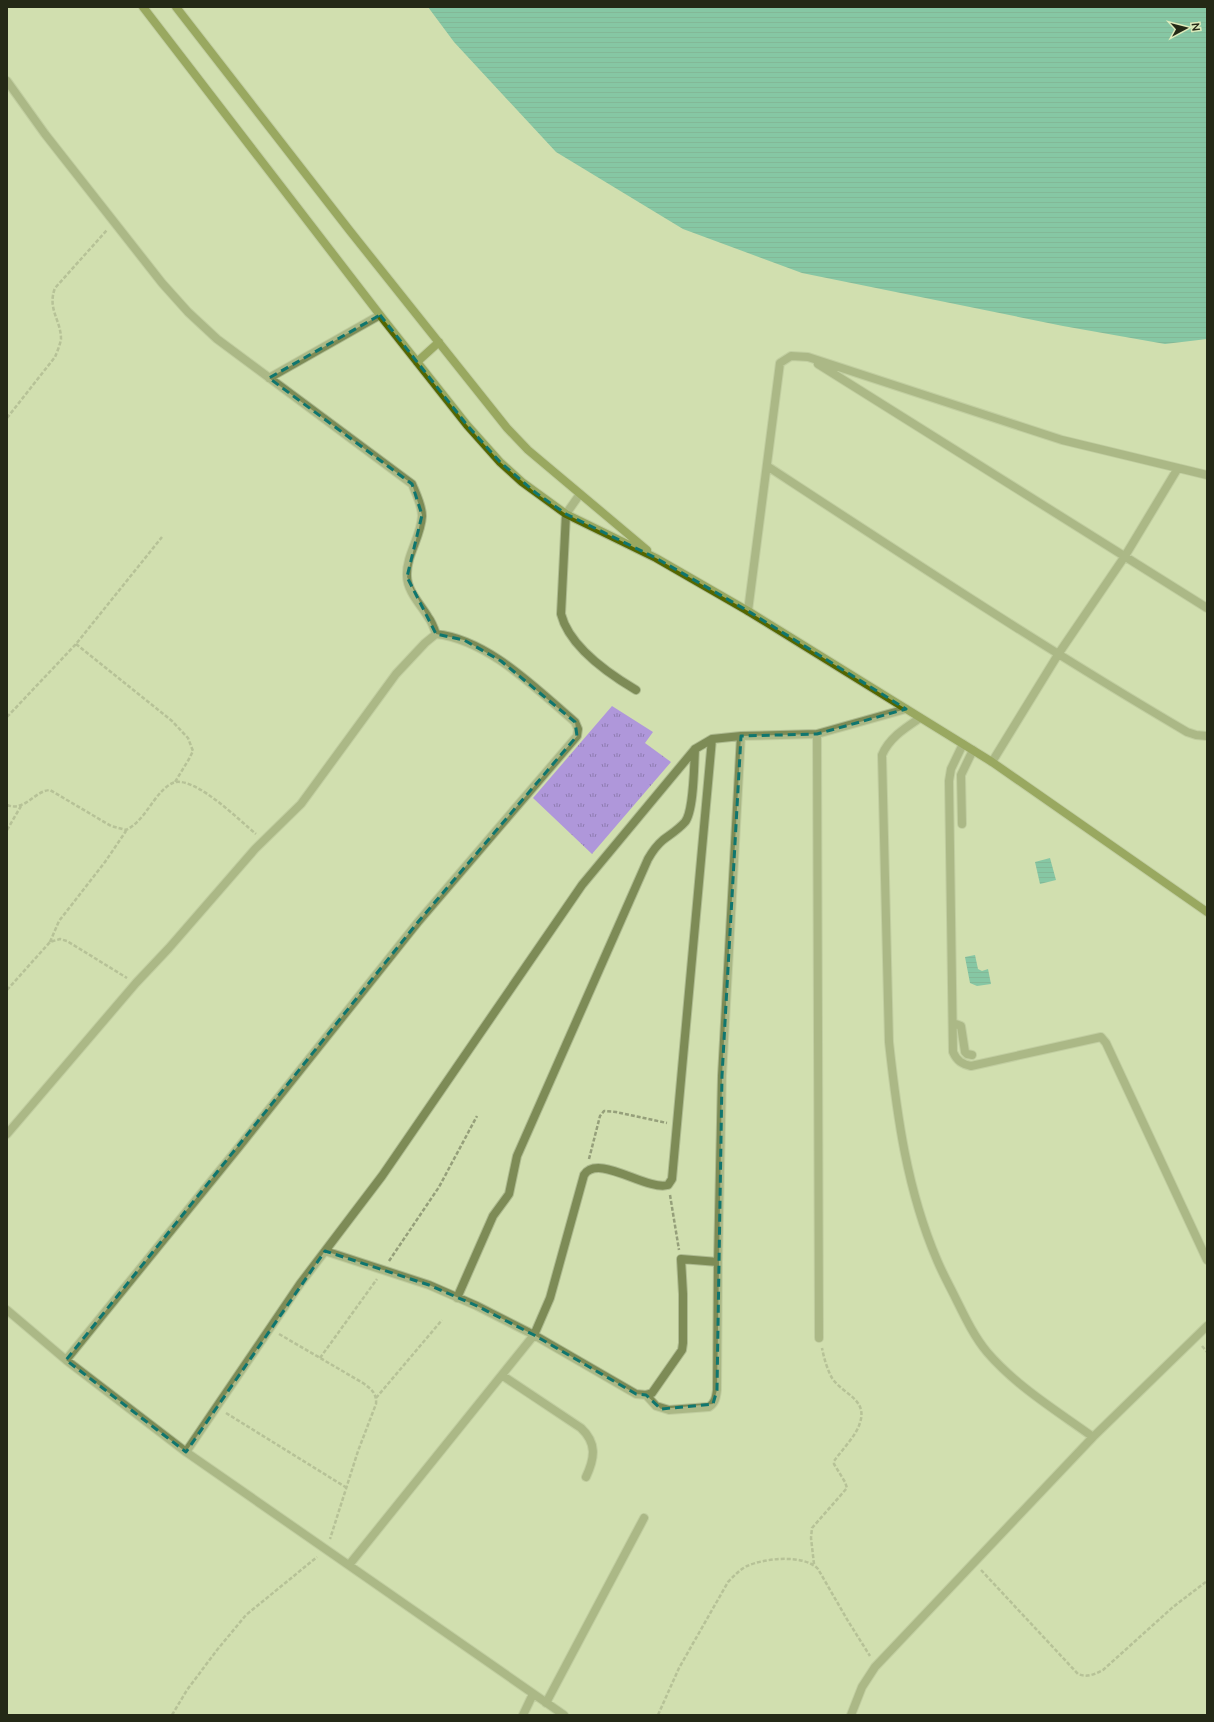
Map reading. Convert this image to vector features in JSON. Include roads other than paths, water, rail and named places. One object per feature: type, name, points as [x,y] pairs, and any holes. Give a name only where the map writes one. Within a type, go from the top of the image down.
[{"type":"street","points":[[143,7],[380,315],[467,425],[500,462],[532,490],[566,514],[656,558],[748,611],[973,750],[1207,912]]},
{"type":"street","points":[[176,7],[350,231],[512,434],[528,450],[656,558]]},
{"type":"street","points":[[7,81],[45,134],[114,223],[162,284],[188,312],[217,339],[412,484],[420,504],[422,515],[421,525],[408,562],[407,577],[411,590],[430,618],[436,634]]},
{"type":"street","points":[[269,378],[380,315]]},
{"type":"street","points":[[418,362],[439,342]]},
{"type":"street","points":[[748,611],[780,363],[791,356],[808,357],[1062,440],[1207,475]]},
{"type":"street","points":[[808,357],[1207,608]]},
{"type":"street","points":[[767,466],[904,556],[1187,732],[1207,736]]},
{"type":"street","points":[[992,762],[1059,653],[1125,556],[1178,468]]},
{"type":"street","points":[[580,494],[566,514],[561,614],[564,626],[585,652],[618,680],[636,690]]},
{"type":"street","points":[[7,1134],[136,983],[264,840],[301,804],[396,674],[425,643],[436,634],[450,635],[464,640],[501,660],[575,722],[578,729],[577,736],[418,922],[238,1148],[66,1360]]},
{"type":"street","points":[[186,1452],[218,1407],[300,1284],[382,1176],[582,885],[695,749],[712,738],[817,734],[906,709]]},
{"type":"street","points":[[920,718],[891,740],[885,747],[882,755],[889,1042],[902,1142],[910,1178],[937,1259],[977,1339],[998,1364],[1036,1396],[1093,1437]]},
{"type":"street","points":[[817,734],[819,1338]]},
{"type":"street","points":[[646,1395],[656,1406],[668,1410],[709,1407],[716,1399],[722,1076],[741,736]]},
{"type":"street","points":[[349,1565],[503,1376],[534,1335],[550,1298],[586,1172],[596,1168],[609,1170],[658,1186],[668,1185],[672,1180],[712,738]]},
{"type":"street","points":[[963,744],[951,769],[949,781],[953,1052],[960,1062],[971,1066],[1098,1037],[1104,1040],[1207,1260]]},
{"type":"street","points":[[457,1298],[493,1216],[508,1194],[517,1156],[648,859],[653,850],[662,841],[686,821],[691,805],[695,749]]},
{"type":"street","points":[[962,824],[962,775],[973,750]]},
{"type":"street","points":[[953,1023],[961,1026],[965,1052],[972,1055]]},
{"type":"street","points":[[325,1251],[429,1285],[477,1306],[534,1335],[636,1394],[646,1395],[652,1393],[682,1350],[684,1343],[681,1259],[718,1262]]},
{"type":"street","points":[[7,1310],[66,1360],[186,1452],[564,1715]]},
{"type":"street","points":[[851,1715],[862,1687],[875,1667],[1093,1437],[1207,1326]]},
{"type":"street","points":[[503,1376],[581,1428],[588,1435],[593,1446],[592,1465],[586,1477]]},
{"type":"street","points":[[546,1703],[644,1518]]},
{"type":"street","points":[[523,1715],[533,1694]]},
{"type":"water","points":[[428,7],[1207,7],[1207,339],[1165,344],[1063,326],[802,273],[683,229],[556,152],[454,42]]},
{"type":"water","points":[[1050,858],[1056,880],[1040,884],[1035,862]]},
{"type":"water","points":[[975,955],[978,969],[982,971],[988,969],[991,984],[977,986],[970,983],[965,957]]}]
